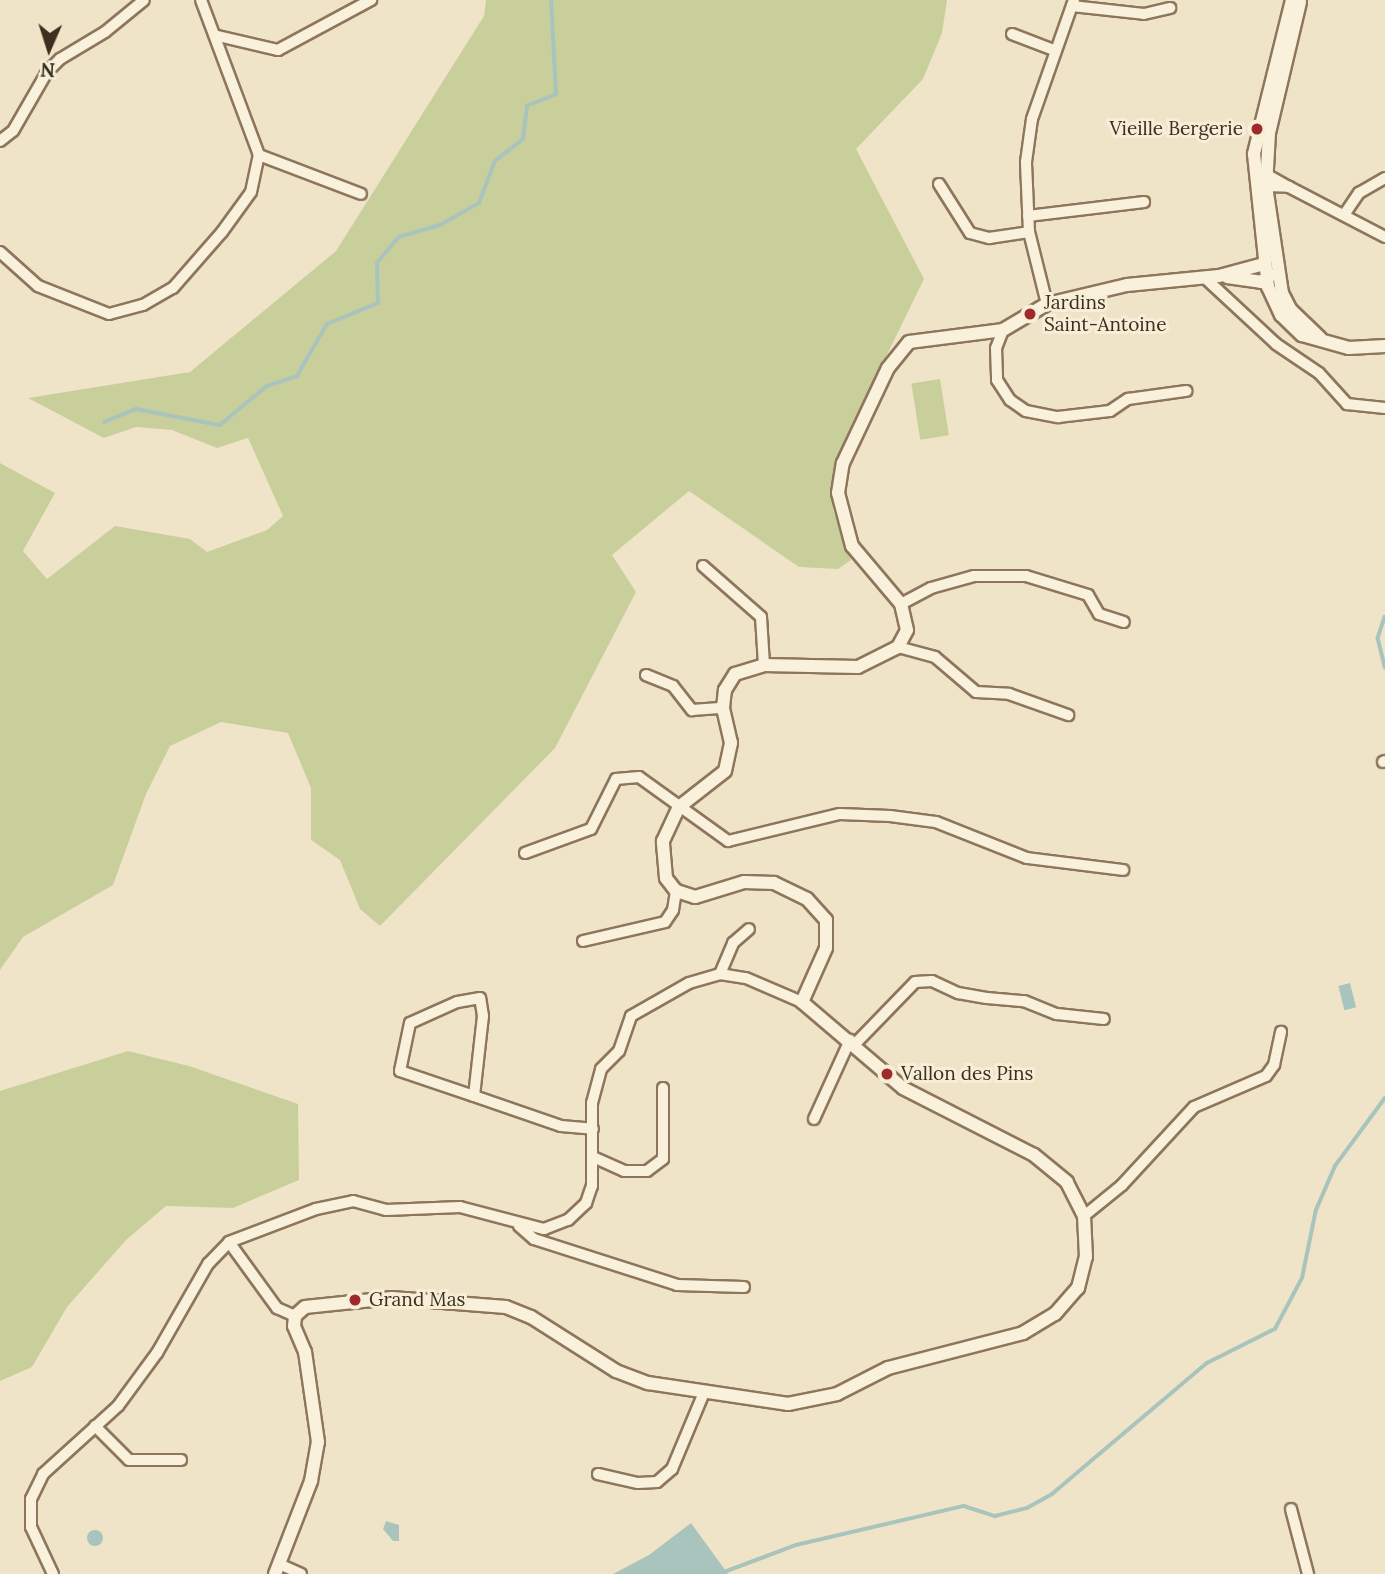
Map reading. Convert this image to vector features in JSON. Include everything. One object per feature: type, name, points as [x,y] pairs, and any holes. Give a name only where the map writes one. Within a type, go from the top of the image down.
[{"type":"street","points":[[0,141],[13,131],[47,72],[60,59],[106,32],[144,0]]},
{"type":"street","points":[[0,252],[38,286],[77,304],[109,314],[143,305],[173,288],[222,232],[251,192],[259,155],[218,36],[201,0]]},
{"type":"street","points":[[218,36],[278,50],[371,0]]},
{"type":"street","points":[[1292,0],[1256,138],[1271,271],[1290,309],[1325,343],[1349,348],[1385,346]]},
{"type":"street","points":[[1262,182],[1270,124],[1293,47],[1300,0]]},
{"type":"street","points":[[1047,304],[1029,232],[1026,162],[1032,119],[1054,50],[1073,3],[1144,14],[1170,8]]},
{"type":"street","points":[[1012,34],[1054,50]]},
{"type":"street","points":[[259,155],[361,194]]},
{"type":"street","points":[[1344,215],[1359,193],[1385,178]]},
{"type":"street","points":[[1262,182],[1289,187],[1385,237]]},
{"type":"street","points":[[939,184],[970,233],[989,238],[1029,232]]},
{"type":"street","points":[[1028,216],[1144,202]]},
{"type":"street","points":[[802,1002],[826,948],[825,920],[807,899],[774,883],[744,882],[695,897],[676,891],[666,878],[663,841],[679,807],[725,771],[731,743],[723,708],[725,690],[734,674],[764,665],[858,667],[898,647],[907,630],[901,604],[852,546],[838,493],[843,463],[888,368],[909,342],[1003,330],[1047,304],[1127,285],[1271,271]]},
{"type":"street","points":[[1204,277],[1276,344],[1319,373],[1347,404],[1385,408]]},
{"type":"street","points":[[1003,330],[996,348],[997,380],[1010,400],[1026,411],[1058,417],[1110,411],[1128,399],[1186,391]]},
{"type":"street","points":[[703,566],[761,617],[764,665]]},
{"type":"street","points":[[901,604],[931,588],[974,576],[1026,576],[1088,594],[1099,614],[1124,622]]},
{"type":"street","points":[[898,647],[935,657],[976,692],[1009,694],[1068,715]]},
{"type":"street","points":[[646,675],[673,686],[692,710],[723,708]]},
{"type":"street","points":[[525,853],[591,830],[616,779],[639,777],[728,841],[840,814],[890,816],[936,822],[1027,858],[1123,870]]},
{"type":"street","points":[[583,941],[665,922],[673,910],[676,891]]},
{"type":"street","points":[[720,974],[733,943],[749,929]]},
{"type":"street","points":[[52,1574],[30,1527],[31,1499],[43,1474],[118,1406],[158,1353],[208,1264],[229,1242],[316,1209],[353,1201],[386,1210],[460,1207],[519,1225],[544,1229],[568,1220],[586,1203],[593,1157],[592,1103],[601,1069],[619,1051],[631,1016],[689,983],[720,974],[746,978],[802,1002],[903,1088],[1034,1155],[1067,1182],[1084,1216],[1086,1257],[1078,1287],[1055,1314],[1023,1333],[888,1368],[837,1394],[788,1404],[703,1395],[616,1371],[531,1317],[506,1307],[391,1298],[305,1307],[295,1316]]},
{"type":"street","points":[[814,1119],[852,1042],[915,982],[932,981],[958,993],[1024,1001],[1058,1014],[1104,1019]]},
{"type":"street","points":[[474,1096],[483,1016],[480,998],[457,1002],[410,1023],[399,1060],[400,1071],[561,1126],[593,1129]]},
{"type":"street","points":[[1084,1216],[1122,1185],[1194,1107],[1266,1076],[1274,1065],[1281,1032]]},
{"type":"street","points":[[593,1157],[624,1171],[647,1171],[663,1158],[663,1088]]},
{"type":"street","points":[[519,1225],[534,1239],[677,1285],[744,1287]]},
{"type":"street","points":[[229,1242],[277,1308],[295,1316]]},
{"type":"street","points":[[295,1316],[314,1401],[318,1442],[311,1480],[277,1569],[301,1574]]},
{"type":"street","points":[[598,1474],[638,1483],[657,1482],[672,1469],[703,1395]]},
{"type":"street","points":[[95,1426],[129,1460],[181,1460]]},
{"type":"street","points":[[1291,1509],[1308,1574]]},
{"type":"green space","points":[[486,0],[947,0],[942,33],[923,79],[856,149],[924,279],[835,461],[833,510],[851,560],[838,569],[799,567],[689,491],[612,555],[636,592],[555,748],[380,926],[360,909],[340,860],[311,840],[311,788],[288,733],[221,722],[170,746],[146,794],[113,885],[23,937],[0,970],[0,463],[55,493],[23,551],[47,579],[115,526],[190,539],[207,552],[267,530],[283,516],[248,438],[217,448],[172,430],[136,427],[104,438],[28,398],[190,372],[336,251],[484,16]]},
{"type":"green space","points":[[940,379],[949,435],[920,440],[911,384]]},
{"type":"green space","points":[[128,1051],[189,1066],[298,1104],[299,1180],[233,1208],[166,1206],[126,1240],[67,1307],[32,1367],[0,1381],[0,1091]]},
{"type":"water","points":[[1350,983],[1356,1007],[1344,1010],[1338,986]]},
{"type":"water","points":[[386,1521],[399,1525],[399,1541],[393,1541],[383,1529]]},
{"type":"water","points":[[691,1523],[728,1574],[613,1574],[649,1555]]},
{"type":"water","points":[[95,1530],[101,1532],[101,1544],[95,1546],[89,1544],[87,1538],[89,1532]]},
{"type":"waterway","points":[[104,422],[136,409],[220,425],[267,386],[297,376],[327,324],[378,303],[377,263],[399,237],[440,225],[479,203],[495,161],[523,139],[527,106],[556,94],[551,0]]},
{"type":"waterway","points":[[1385,617],[1378,638],[1385,667]]},
{"type":"waterway","points":[[719,1574],[796,1545],[964,1506],[995,1516],[1027,1508],[1052,1494],[1207,1363],[1275,1329],[1302,1278],[1316,1210],[1335,1166],[1385,1098]]},
{"type":"place","name":"Vieille Bergerie","points":[[1257,129]]},
{"type":"place","name":"Jardins Saint-Antoine","points":[[1030,314]]},
{"type":"place","name":"Vallon des Pins","points":[[887,1074]]},
{"type":"place","name":"Grand Mas","points":[[355,1300]]}]
